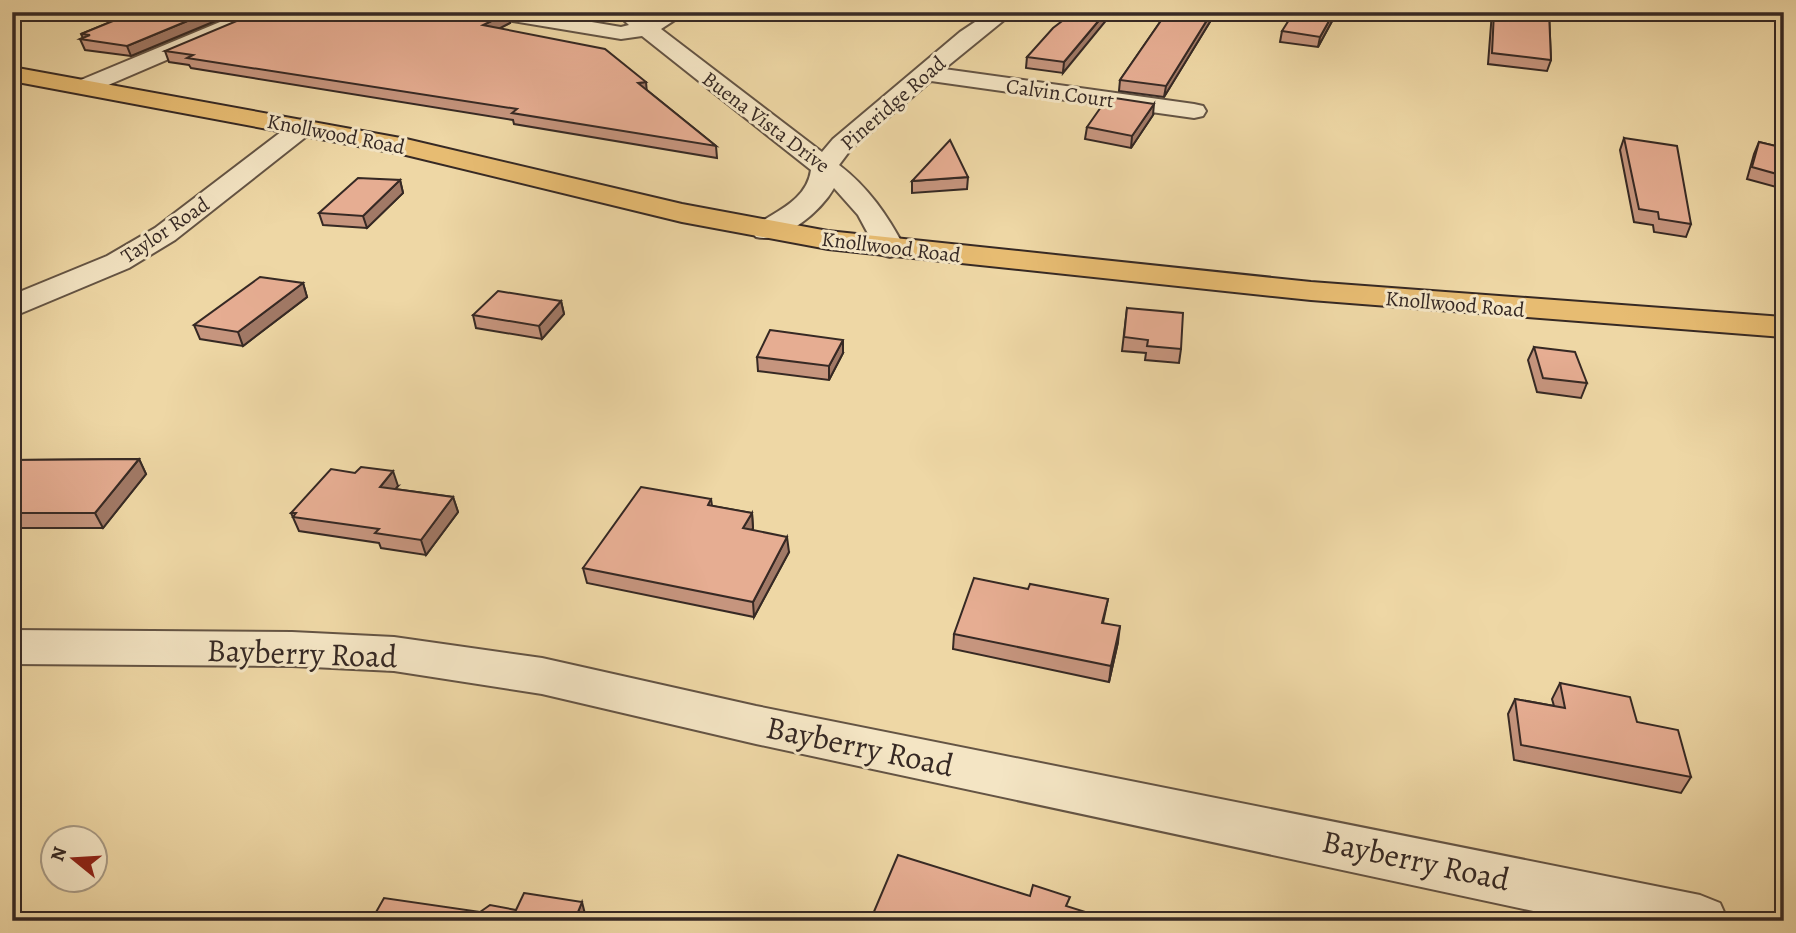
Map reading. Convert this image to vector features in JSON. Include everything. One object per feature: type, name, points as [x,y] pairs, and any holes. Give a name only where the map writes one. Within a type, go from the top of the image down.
[{"type":"main road","name":"Knollwood Road","points":[[12,74],[303,127],[480,163],[766,231],[890,248],[1432,302],[1784,327]]},
{"type":"street","points":[[84,87],[262,12]]},
{"type":"street","points":[[494,12],[621,33],[646,29],[677,12]]},
{"type":"street","name":"Buena Vista Drive","points":[[625,12],[792,144],[825,165],[871,212],[890,248]]},
{"type":"street","name":"Pineridge Road","points":[[766,231],[813,200],[824,182],[825,165],[842,144],[1004,12]]},
{"type":"street","name":"Calvin Court","points":[[926,73],[1194,111]]},
{"type":"street","name":"Taylor Road","points":[[12,307],[118,262],[166,234],[303,127]]},
{"type":"street","name":"Bayberry Road","points":[[12,647],[292,649],[381,654],[542,676],[756,724],[1700,921]]},
{"type":"building","points":[[135,12],[209,12],[127,46],[80,39],[90,35],[81,34]]},
{"type":"building","points":[[258,12],[508,13],[483,25],[605,49],[646,82],[638,83],[716,146],[512,113],[517,109],[187,58],[193,55],[165,51]]},
{"type":"building","points":[[1074,12],[1106,12],[1064,62],[1027,57],[1053,28]]},
{"type":"building","points":[[1167,12],[1212,12],[1166,86],[1120,80]]},
{"type":"building","points":[[1294,12],[1334,12],[1320,37],[1282,31]]},
{"type":"building","points":[[1494,12],[1549,12],[1551,60],[1492,53]]},
{"type":"building","points":[[1108,97],[1154,104],[1132,136],[1087,127]]},
{"type":"building","points":[[1624,138],[1677,146],[1691,224],[1659,219],[1658,212],[1639,209]]},
{"type":"building","points":[[950,140],[968,177],[912,181]]},
{"type":"building","points":[[1759,142],[1784,148],[1784,176],[1752,167]]},
{"type":"building","points":[[358,178],[400,180],[363,216],[319,213]]},
{"type":"building","points":[[260,277],[303,283],[238,332],[194,325]]},
{"type":"building","points":[[498,291],[561,301],[539,326],[473,315]]},
{"type":"building","points":[[1127,308],[1183,313],[1181,349],[1147,346],[1148,340],[1124,337]]},
{"type":"building","points":[[770,330],[843,340],[829,366],[757,357]]},
{"type":"building","points":[[1534,347],[1575,352],[1587,383],[1543,378]]},
{"type":"building","points":[[139,459],[95,513],[12,513],[12,460]]},
{"type":"building","points":[[361,467],[393,471],[380,487],[453,497],[421,540],[375,533],[379,529],[293,517],[296,513],[291,513],[331,469],[355,473]]},
{"type":"building","points":[[641,487],[711,499],[708,505],[752,513],[743,528],[787,537],[753,602],[583,568]]},
{"type":"building","points":[[974,578],[1028,589],[1030,584],[1108,599],[1102,623],[1120,626],[1111,666],[954,634]]},
{"type":"building","points":[[1560,683],[1630,697],[1637,722],[1678,730],[1691,777],[1521,745],[1515,699],[1565,708]]},
{"type":"building","points":[[898,855],[1030,896],[1033,885],[1070,897],[1066,906],[1114,921],[870,921]]},
{"type":"building","points":[[524,893],[582,902],[576,917],[600,921],[371,921],[384,898],[480,912],[490,905],[516,910]]}]
